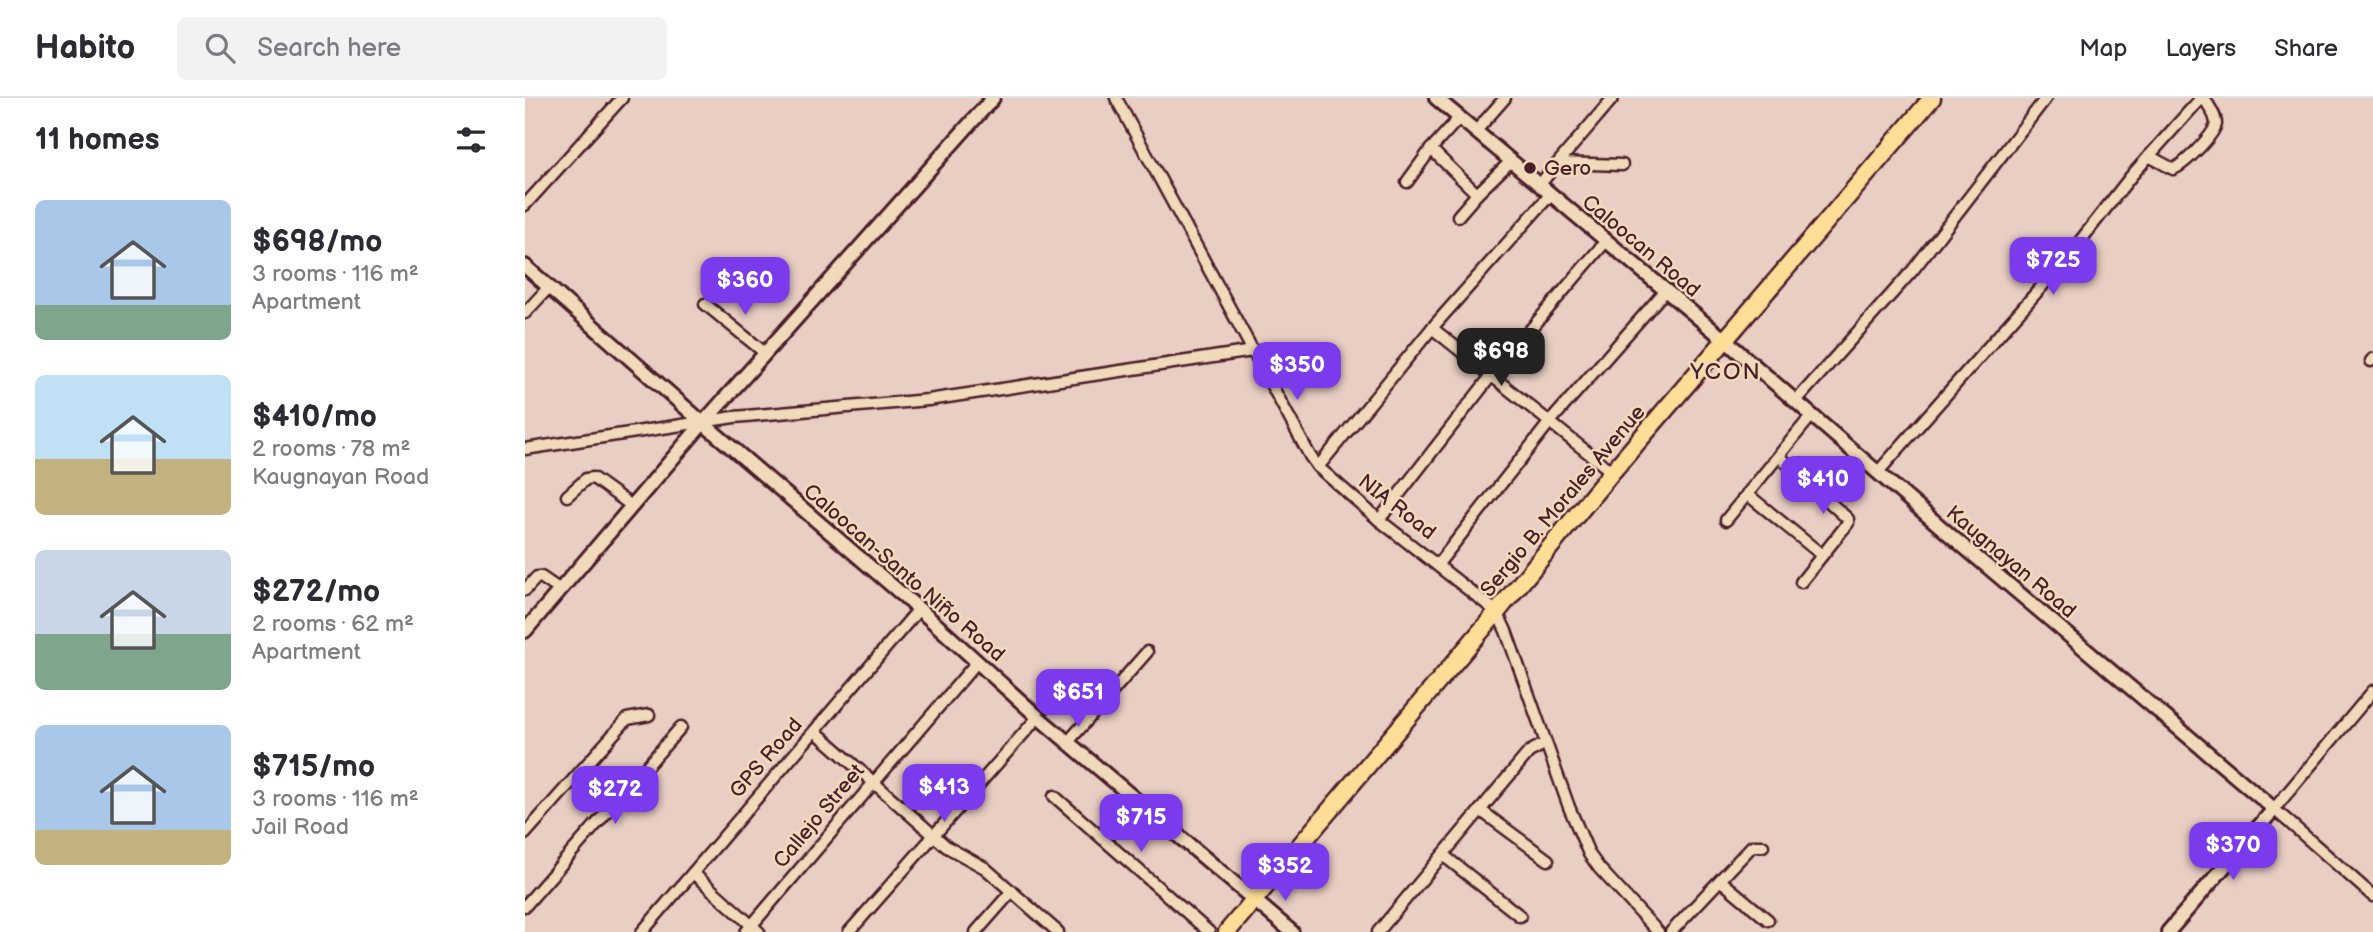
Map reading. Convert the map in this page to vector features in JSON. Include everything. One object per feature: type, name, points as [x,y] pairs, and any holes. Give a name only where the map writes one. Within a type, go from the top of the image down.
[{"type":"main road","name":"Sergio B. Morales Avenue","points":[[1227,932],[1612,472],[1932,98]]},
{"type":"street","points":[[525,205],[622,98]]},
{"type":"street","points":[[525,631],[703,423],[993,98]]},
{"type":"street","name":"NIA Road","points":[[1116,98],[1302,444],[1318,467],[1379,520],[1497,612],[1506,631],[1542,744],[1589,853],[1599,868],[1658,932]]},
{"type":"street","name":"Caloocan Road","points":[[1436,98],[1726,341]]},
{"type":"street","points":[[1476,131],[1505,98]]},
{"type":"street","points":[[1540,184],[1613,98]]},
{"type":"street","points":[[1796,401],[1913,270],[2046,98]]},
{"type":"street","points":[[1878,472],[2066,259],[2149,156],[2202,98],[2214,117],[2215,125],[2211,134],[2182,165],[2173,169],[2149,156]]},
{"type":"street","points":[[1407,182],[1431,149],[1459,118]]},
{"type":"street","points":[[1431,149],[1477,194]]},
{"type":"street","points":[[1458,216],[1511,161]]},
{"type":"street","points":[[1558,163],[1622,165]]},
{"type":"street","points":[[1318,467],[1432,328],[1550,195]]},
{"type":"street","points":[[1379,520],[1491,376],[1606,241]]},
{"type":"street","name":"Caloocan-Santo Niño Road","points":[[525,266],[919,609],[1038,717],[1292,932]]},
{"type":"street","points":[[525,313],[549,287]]},
{"type":"street","points":[[1438,564],[1549,423],[1665,291]]},
{"type":"street","points":[[705,304],[765,353]]},
{"type":"street","points":[[1432,328],[1612,472]]},
{"type":"street","name":"Kaugnayan Road","points":[[1726,341],[2274,809]]},
{"type":"street","points":[[525,449],[734,417],[928,400],[1253,351]]},
{"type":"street","points":[[1726,520],[1812,415]]},
{"type":"street","points":[[1779,456],[1848,519],[1848,523],[1801,582]]},
{"type":"street","points":[[568,496],[586,479],[593,478],[632,506]]},
{"type":"street","points":[[1747,494],[1822,555]]},
{"type":"street","points":[[525,590],[537,577],[541,577],[560,590]]},
{"type":"street","name":"GPS Road","points":[[642,932],[919,609]]},
{"type":"street","points":[[1068,742],[1147,652]]},
{"type":"street","name":"Callejo Street","points":[[752,930],[977,662]]},
{"type":"street","points":[[2168,932],[2373,691]]},
{"type":"street","points":[[525,834],[627,719],[649,715]]},
{"type":"street","points":[[849,932],[1038,717]]},
{"type":"street","points":[[525,906],[681,727]]},
{"type":"street","points":[[815,731],[933,836],[958,855],[985,868],[1058,932]]},
{"type":"street","points":[[1378,932],[1529,752],[1542,744]]},
{"type":"street","points":[[1054,796],[1209,932]]},
{"type":"street","points":[[2274,809],[2373,896]]},
{"type":"street","points":[[1480,810],[1548,860]]},
{"type":"street","points":[[1671,932],[1752,846],[1763,846]]},
{"type":"street","points":[[1443,855],[1520,916]]},
{"type":"street","points":[[693,873],[752,930]]},
{"type":"street","points":[[1720,880],[1768,920]]},
{"type":"street","points":[[976,932],[1012,891]]},
{"type":"waterway","points":[[1109,98],[1212,285]]},
{"type":"waterway","points":[[1278,406],[1311,469],[1364,513]]},
{"type":"place","name":"Gero","points":[[1530,168]]},
{"type":"district","name":"YCON","points":[[1726,372]]}]
